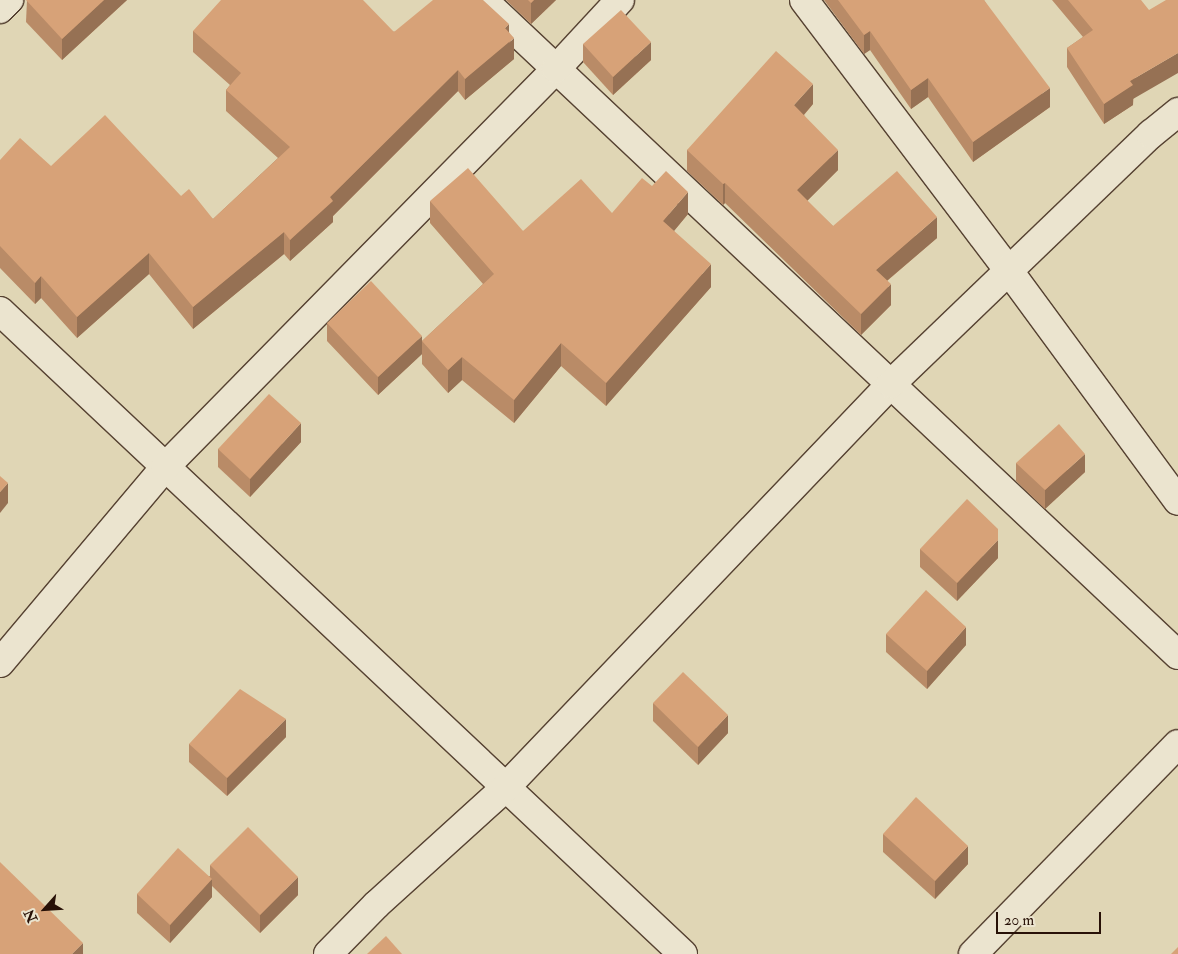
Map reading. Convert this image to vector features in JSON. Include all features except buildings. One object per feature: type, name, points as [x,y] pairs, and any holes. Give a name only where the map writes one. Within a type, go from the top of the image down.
[{"type":"street","points":[[0,9],[9,0]]},
{"type":"street","points":[[483,0],[1178,655]]},
{"type":"street","points":[[0,663],[165,467],[556,69],[620,0]]},
{"type":"street","points":[[804,0],[1009,271],[1178,502]]},
{"type":"street","points":[[328,954],[376,905],[506,787],[891,384],[1151,134],[1178,112]]},
{"type":"street","points":[[0,311],[683,954]]},
{"type":"street","points":[[973,954],[1178,744]]}]
